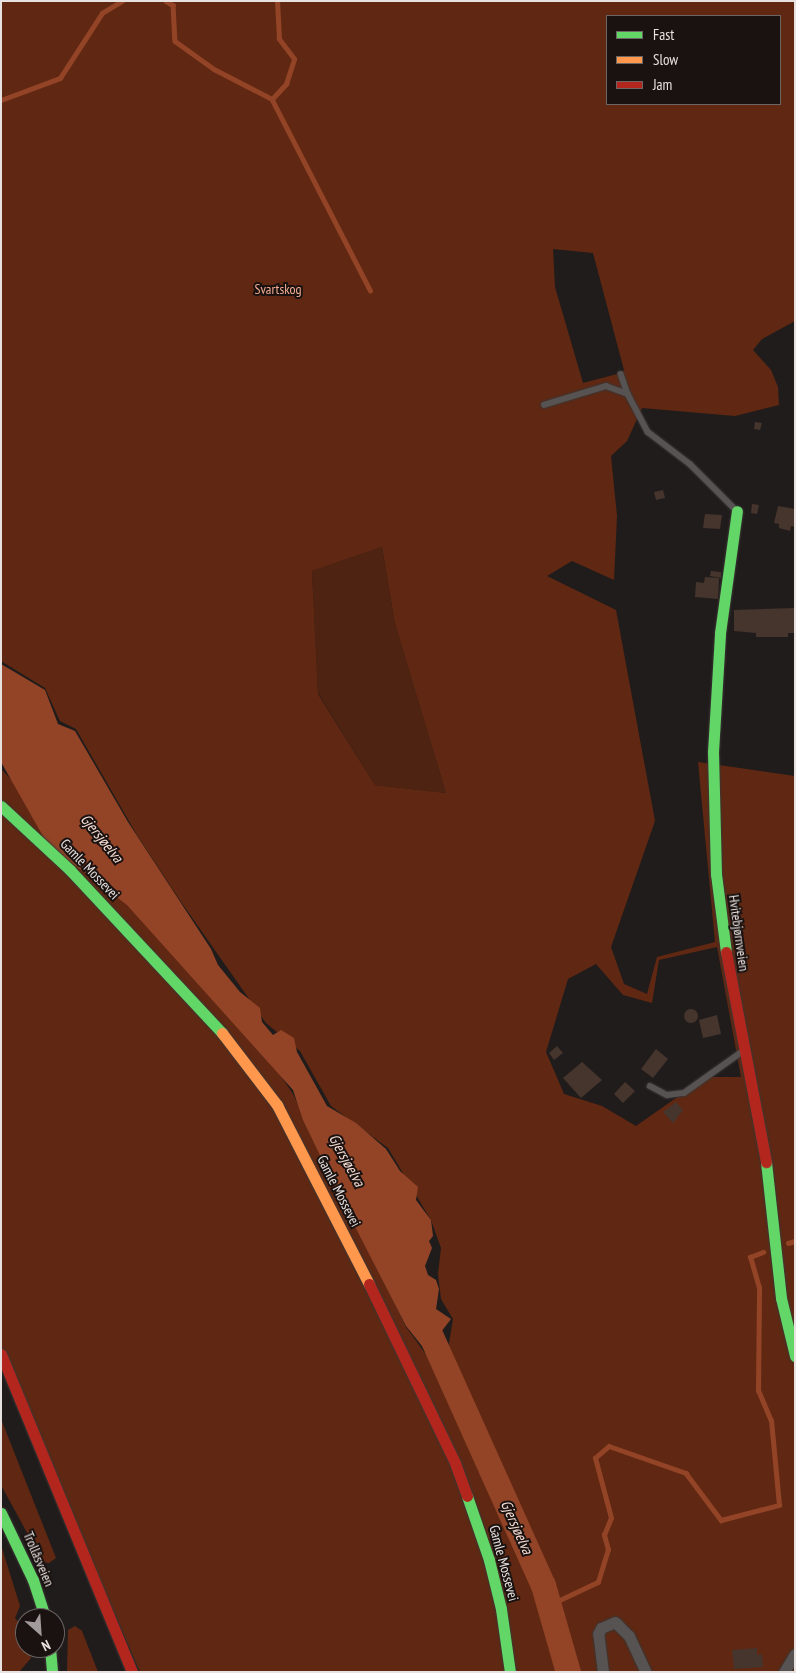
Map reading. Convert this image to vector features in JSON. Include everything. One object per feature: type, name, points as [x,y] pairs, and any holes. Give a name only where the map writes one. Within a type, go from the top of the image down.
[{"type":"main road","name":"Hvitebjørnveien","points":[[737,511],[720,633],[713,752],[716,874],[729,970],[765,1150],[781,1298],[795,1356]]},
{"type":"main road","name":"Gamle Mossevei","points":[[1,806],[70,870],[189,995],[249,1064],[278,1105],[383,1311],[455,1463],[489,1560],[501,1610],[510,1672]]},
{"type":"main road","points":[[1,1354],[132,1672]]},
{"type":"main road","points":[[1,1382],[120,1672]]},
{"type":"main road","name":"Trollåsveien","points":[[1,1513],[33,1580],[42,1608]]},
{"type":"main road","points":[[51,1658],[52,1672]]},
{"type":"street","points":[[603,1672],[598,1634],[600,1628],[615,1622],[629,1636],[646,1672]]},
{"type":"street","points":[[784,1672],[795,1654]]},
{"type":"lane","points":[[621,374],[628,394],[648,432],[690,464],[737,511]]},
{"type":"lane","points":[[544,405],[606,386],[628,394]]},
{"type":"lane","points":[[650,1086],[668,1095],[684,1093],[745,1050]]},
{"type":"shaded area","points":[[382,547],[395,624],[446,793],[375,785],[318,693],[312,571]]},
{"type":"green space","name":"Svartskog","points":[[1,1],[795,1],[795,321],[762,339],[753,350],[771,370],[778,387],[779,405],[735,416],[642,408],[627,441],[611,456],[617,516],[614,580],[572,561],[547,576],[616,610],[655,821],[611,947],[624,984],[647,994],[657,957],[715,942],[698,762],[795,776],[795,1672],[140,1672],[1,1352],[1,769],[171,942],[266,1054],[293,1094],[406,1327],[430,1360],[448,1349],[453,1319],[441,1299],[438,1274],[441,1248],[431,1220],[388,1148],[331,1106],[300,1051],[266,1023],[179,899],[137,835],[76,729],[60,721],[45,688],[1,661]],"holes":[[[553,249],[593,253],[624,370],[621,373],[583,383],[555,287]],[[382,547],[395,624],[446,793],[375,785],[318,694],[312,571]],[[717,947],[741,1077],[706,1077],[636,1126],[602,1106],[564,1094],[546,1052],[568,979],[596,964],[623,995],[652,1003],[659,960]]]},
{"type":"green space","points":[[1,1419],[56,1558],[49,1563],[43,1562],[1,1485]]},
{"type":"green space","points":[[1,1545],[20,1606],[19,1608],[15,1608],[15,1658],[31,1658],[19,1672],[1,1672]]},
{"type":"green space","points":[[75,1626],[82,1631],[98,1672],[67,1672],[68,1630]]},
{"type":"water","points":[[1,664],[45,690],[58,724],[75,731],[128,822],[211,949],[218,965],[240,992],[260,1008],[262,1022],[273,1035],[281,1030],[294,1038],[297,1052],[327,1106],[356,1123],[386,1149],[400,1171],[418,1187],[416,1200],[431,1220],[433,1236],[429,1241],[432,1248],[425,1266],[428,1275],[436,1280],[439,1289],[436,1309],[451,1319],[441,1332],[440,1354],[430,1356],[406,1326],[303,1120],[293,1090],[127,905],[48,845],[1,762]]},
{"type":"building","points":[[755,422],[762,423],[760,430],[754,429]]},
{"type":"building","points":[[663,490],[665,498],[656,500],[654,492]]},
{"type":"building","points":[[752,504],[759,505],[757,514],[751,513]]},
{"type":"building","points":[[778,506],[795,509],[795,527],[791,526],[790,531],[779,528],[779,524],[774,523]]},
{"type":"building","points":[[705,514],[722,515],[720,529],[703,528]]},
{"type":"building","points":[[711,571],[721,572],[721,578],[710,576]]},
{"type":"building","points":[[705,577],[719,578],[718,599],[695,597],[696,582],[704,583]]},
{"type":"building","points":[[795,608],[795,633],[788,633],[788,637],[756,637],[756,633],[734,631],[734,610]]},
{"type":"building","points":[[691,1009],[696,1011],[698,1016],[696,1021],[691,1023],[686,1021],[684,1016],[686,1011]]},
{"type":"building","points":[[717,1015],[721,1034],[703,1038],[699,1020]]},
{"type":"building","points":[[557,1046],[563,1053],[554,1060],[549,1053]]},
{"type":"building","points":[[656,1049],[668,1059],[653,1078],[641,1069]]},
{"type":"building","points":[[582,1062],[602,1080],[581,1098],[563,1078]]},
{"type":"building","points":[[625,1082],[635,1091],[623,1103],[614,1094]]},
{"type":"building","points":[[676,1102],[683,1110],[673,1123],[663,1112]]},
{"type":"building","points":[[757,1648],[757,1655],[762,1654],[763,1667],[734,1669],[732,1650]]},
{"type":"waterway","points":[[1,100],[60,78],[102,13],[122,1]]},
{"type":"waterway","points":[[166,1],[173,5],[175,41],[214,69],[272,99],[370,290]]},
{"type":"waterway","points":[[272,99],[286,84],[294,59],[279,39],[277,1]]},
{"type":"waterway","points":[[788,1243],[795,1241]]},
{"type":"waterway","points":[[549,1605],[598,1582],[608,1550],[604,1535],[611,1518],[595,1458],[609,1446],[686,1473],[721,1520],[779,1505],[771,1421],[758,1391],[759,1288],[750,1257],[763,1252]]},
{"type":"waterway","name":"Gjersjøelva","points":[[426,1325],[543,1585],[568,1672]]},
{"type":"traffic: fast","points":[[726,952],[716,874],[713,752],[720,633],[737,511]]},
{"type":"traffic: fast","points":[[1,806],[70,870],[222,1033]]},
{"type":"traffic: fast","points":[[766,1162],[781,1298],[795,1356]]},
{"type":"traffic: fast","points":[[467,1496],[489,1560],[501,1609],[510,1672]]},
{"type":"traffic: fast","points":[[1,1513],[33,1580],[42,1608]]},
{"type":"traffic: fast","points":[[51,1658],[52,1672]]},
{"type":"traffic: slow","points":[[222,1033],[277,1105],[369,1284]]},
{"type":"traffic: jam","points":[[726,952],[766,1162]]},
{"type":"traffic: jam","points":[[369,1284],[455,1463],[467,1496]]},
{"type":"traffic: jam","points":[[1,1354],[132,1672]]}]
